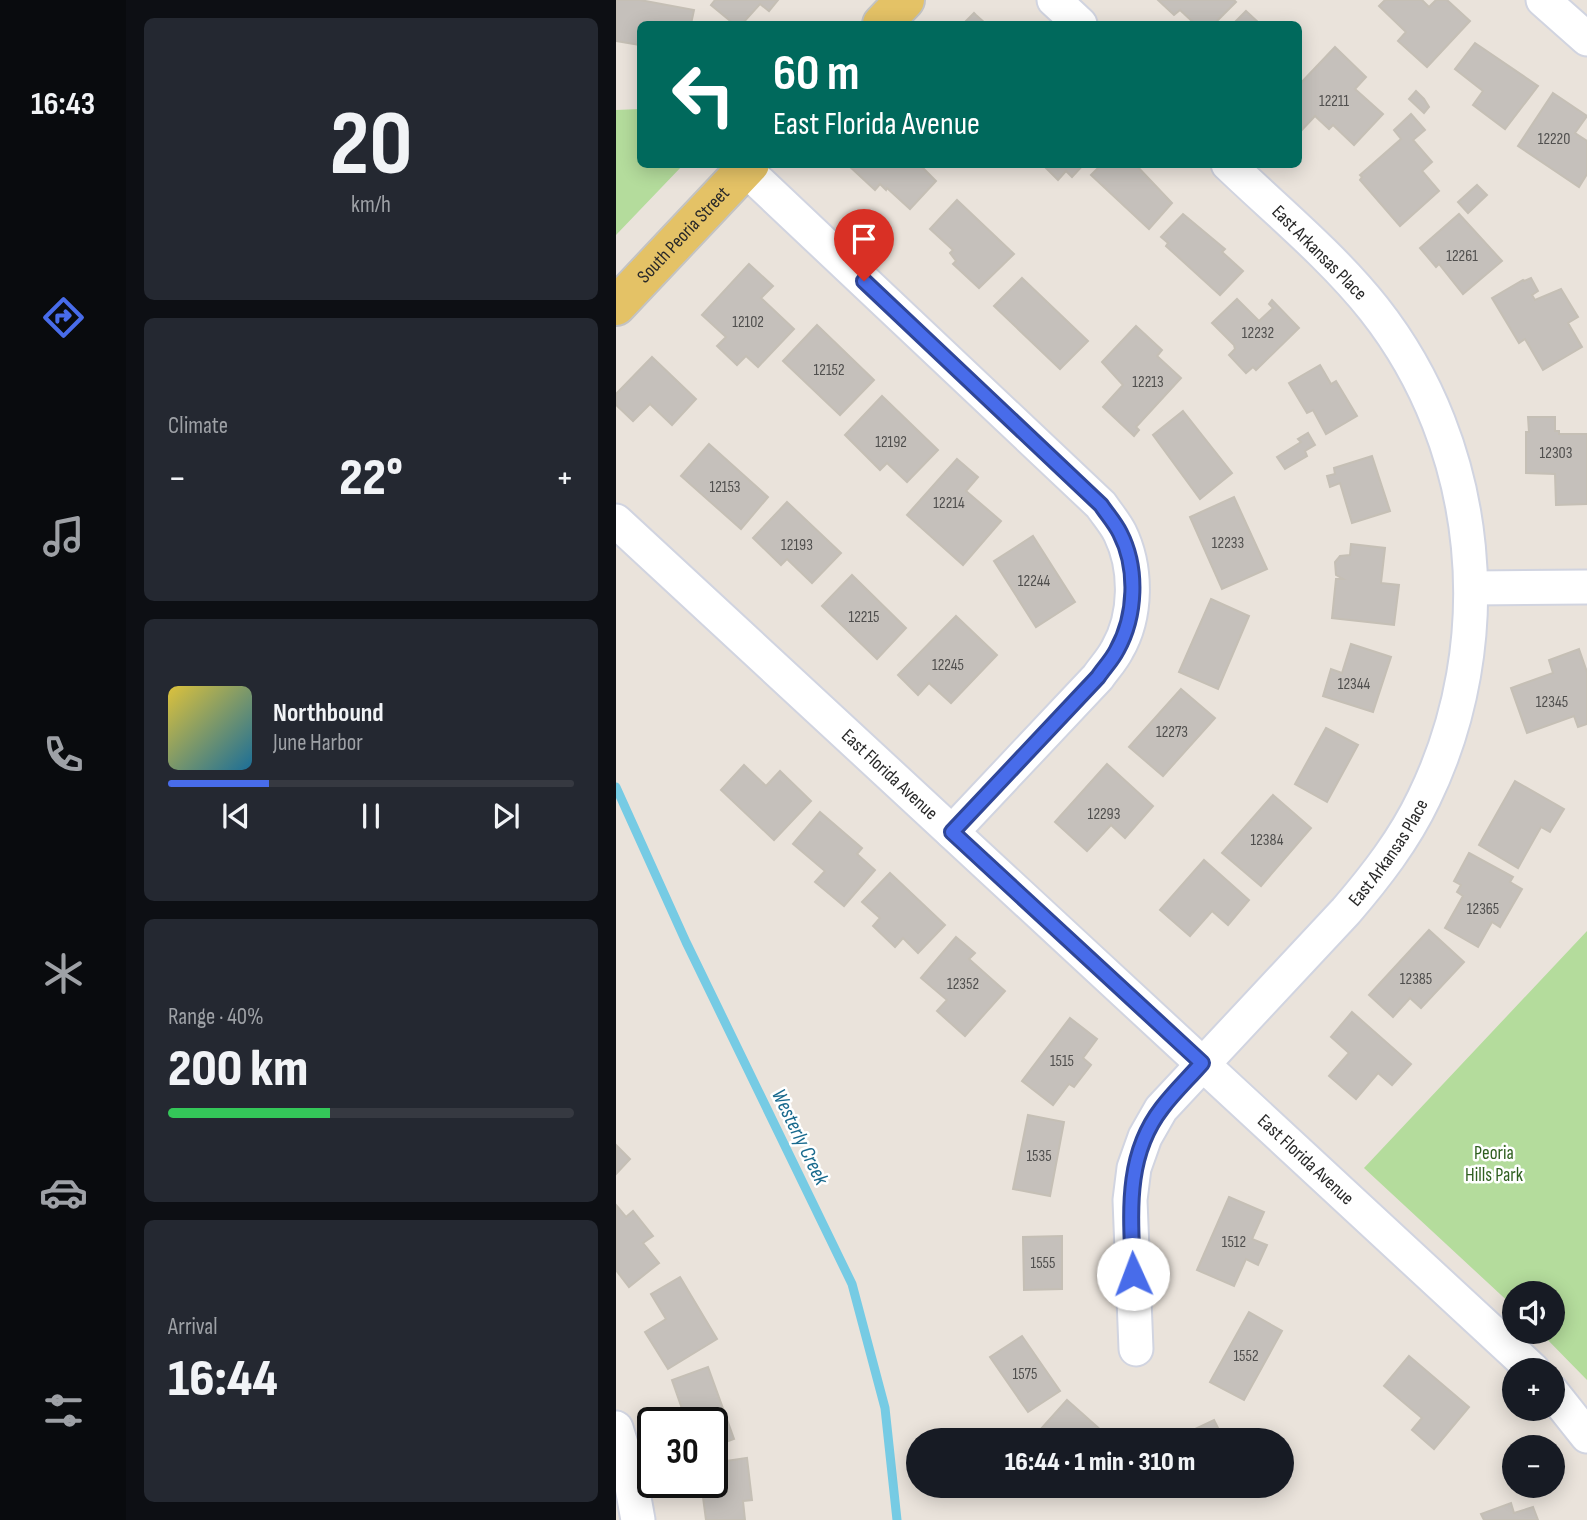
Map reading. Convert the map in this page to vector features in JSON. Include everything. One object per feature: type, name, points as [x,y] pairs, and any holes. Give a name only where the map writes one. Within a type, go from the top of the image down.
[{"type":"main road","points":[[885,21],[905,0]]},
{"type":"main road","name":"South Peoria Street","points":[[616,306],[747,168]]},
{"type":"street","points":[[1054,0],[1077,21]]},
{"type":"street","points":[[1543,0],[1587,39]]},
{"type":"street","points":[[749,168],[1101,505],[1120,533],[1130,565],[1133,592],[1128,625],[1117,650],[1098,677],[952,832]]},
{"type":"street","name":"East Arkansas Place","points":[[1136,1349],[1130,1200],[1134,1168],[1144,1137],[1161,1109],[1355,901],[1379,871],[1412,820],[1443,755],[1457,709],[1467,661],[1472,588],[1464,507],[1452,460],[1426,392],[1375,310],[1343,273],[1232,168]]},
{"type":"street","name":"East Florida Avenue","points":[[616,521],[1520,1358]]},
{"type":"street","points":[[1472,588],[1587,587]]},
{"type":"street","points":[[1565,1408],[1587,1436]]},
{"type":"street","points":[[616,1428],[629,1470],[638,1520]]},
{"type":"green space","points":[[637,109],[637,168],[680,168],[616,235],[616,110]]},
{"type":"green space","name":"Peoria Hills Park","points":[[1587,931],[1587,1380],[1552,1344],[1565,1344],[1565,1281],[1502,1281],[1502,1296],[1364,1168]]},
{"type":"building","points":[[616,0],[640,0],[694,10],[692,21],[637,21],[637,44],[616,41]]},
{"type":"building","points":[[715,0],[778,0],[769,11],[760,4],[745,21],[730,21],[711,5]]},
{"type":"building","points":[[1158,0],[1236,2],[1217,21],[1192,21],[1180,10],[1174,15]]},
{"type":"building","points":[[1385,0],[1422,0],[1429,7],[1436,0],[1447,0],[1470,21],[1427,67],[1398,41],[1406,32],[1379,6]]},
{"type":"building","points":[[1246,11],[1257,21],[1236,21]]},
{"type":"building","points":[[974,13],[983,21],[966,21]]},
{"type":"building","points":[[1475,43],[1538,86],[1505,129],[1473,105],[1483,91],[1455,69]]},
{"type":"building","points":[[1335,47],[1366,77],[1355,89],[1383,114],[1354,145],[1333,125],[1329,129],[1315,116],[1302,130],[1302,82]]},
{"type":"building","points":[[1416,91],[1429,107],[1424,113],[1409,99]]},
{"type":"building","points":[[1553,93],[1587,116],[1575,133],[1587,141],[1587,174],[1579,187],[1518,146]]},
{"type":"building","points":[[1411,114],[1425,130],[1413,140],[1432,162],[1422,171],[1439,191],[1400,226],[1360,180],[1360,175],[1401,139],[1394,130]]},
{"type":"building","points":[[851,168],[923,168],[936,181],[910,209],[880,184],[875,190]]},
{"type":"building","points":[[1046,168],[1080,168],[1072,177],[1066,171],[1058,180]]},
{"type":"building","points":[[1098,168],[1139,168],[1172,203],[1149,229],[1091,175]]},
{"type":"building","points":[[1477,185],[1487,195],[1468,213],[1458,202]]},
{"type":"building","points":[[957,200],[1014,254],[979,288],[953,264],[956,261],[950,253],[953,250],[930,229]]},
{"type":"building","points":[[1183,214],[1225,249],[1222,252],[1243,271],[1220,295],[1166,246],[1168,243],[1161,237]]},
{"type":"building","points":[[1459,214],[1502,261],[1463,294],[1439,264],[1436,267],[1420,248]]},
{"type":"building","points":[[749,264],[773,286],[761,298],[794,329],[758,367],[746,356],[737,365],[717,346],[726,337],[702,315]]},
{"type":"building","points":[[1022,278],[1088,341],[1060,369],[994,306]]},
{"type":"building","points":[[1531,278],[1538,291],[1532,295],[1535,300],[1561,289],[1578,317],[1568,323],[1582,347],[1543,370],[1525,339],[1519,343],[1492,298]]},
{"type":"building","points":[[1237,299],[1259,321],[1273,308],[1269,304],[1272,300],[1299,328],[1256,370],[1253,367],[1246,373],[1229,355],[1235,349],[1234,345],[1212,323]]},
{"type":"building","points":[[817,325],[874,380],[840,415],[783,361]]},
{"type":"building","points":[[1136,326],[1162,350],[1157,356],[1181,378],[1136,427],[1139,430],[1134,436],[1103,407],[1123,385],[1102,362]]},
{"type":"building","points":[[652,357],[696,399],[672,425],[650,404],[633,421],[616,405],[616,394]]},
{"type":"building","points":[[1320,365],[1331,384],[1336,381],[1357,416],[1326,434],[1313,410],[1307,413],[1289,383]]},
{"type":"building","points":[[882,396],[938,450],[907,482],[887,463],[880,470],[845,435]]},
{"type":"building","points":[[1183,411],[1232,473],[1200,499],[1153,435]]},
{"type":"building","points":[[1528,417],[1555,417],[1555,431],[1559,431],[1559,434],[1587,434],[1587,504],[1556,505],[1555,474],[1526,473]]},
{"type":"building","points":[[1308,433],[1315,445],[1305,451],[1307,456],[1285,469],[1277,457],[1301,442],[1298,439]]},
{"type":"building","points":[[709,444],[768,497],[741,529],[681,476]]},
{"type":"building","points":[[1372,456],[1390,511],[1352,523],[1340,483],[1330,487],[1327,476],[1335,474],[1334,468]]},
{"type":"building","points":[[957,459],[978,477],[966,491],[1001,521],[963,565],[907,515]]},
{"type":"building","points":[[1234,497],[1267,569],[1222,589],[1190,517]]},
{"type":"building","points":[[787,502],[841,553],[812,583],[787,559],[781,565],[753,538]]},
{"type":"building","points":[[1033,536],[1075,602],[1036,627],[994,561]]},
{"type":"building","points":[[1351,544],[1385,548],[1381,583],[1399,585],[1394,625],[1332,618],[1336,579],[1343,579],[1336,575],[1335,562],[1340,556],[1350,555]]},
{"type":"building","points":[[852,575],[906,628],[877,659],[822,606]]},
{"type":"building","points":[[1211,599],[1249,616],[1218,689],[1179,672]]},
{"type":"building","points":[[956,616],[997,655],[951,703],[929,683],[918,695],[898,675]]},
{"type":"building","points":[[1351,644],[1391,657],[1373,712],[1323,696],[1331,669],[1342,673]]},
{"type":"building","points":[[1579,649],[1587,672],[1587,724],[1578,727],[1574,716],[1527,733],[1511,688],[1553,673],[1549,660]]},
{"type":"building","points":[[1181,689],[1215,718],[1163,776],[1129,747]]},
{"type":"building","points":[[1326,728],[1358,745],[1327,802],[1295,784]]},
{"type":"building","points":[[1107,764],[1153,806],[1125,838],[1111,825],[1087,851],[1055,822]]},
{"type":"building","points":[[744,765],[766,786],[780,771],[811,801],[774,840],[721,790]]},
{"type":"building","points":[[1515,781],[1564,809],[1550,832],[1541,827],[1518,868],[1479,845]]},
{"type":"building","points":[[1273,795],[1311,828],[1261,886],[1222,853]]},
{"type":"building","points":[[820,812],[862,848],[857,854],[875,870],[844,906],[815,882],[825,871],[793,844]]},
{"type":"building","points":[[1469,853],[1513,877],[1510,882],[1522,889],[1500,927],[1492,922],[1478,947],[1445,928],[1463,896],[1457,892],[1461,885],[1454,881]]},
{"type":"building","points":[[1204,860],[1249,900],[1228,925],[1212,911],[1190,936],[1160,910]]},
{"type":"building","points":[[890,873],[945,925],[918,953],[903,938],[895,947],[873,926],[880,918],[862,902]]},
{"type":"building","points":[[1429,930],[1464,962],[1421,1008],[1410,998],[1393,1017],[1369,995]]},
{"type":"building","points":[[956,937],[975,953],[969,959],[1005,991],[965,1036],[937,1011],[947,1000],[921,978]]},
{"type":"building","points":[[1352,1012],[1411,1064],[1392,1085],[1378,1073],[1356,1099],[1329,1076],[1349,1053],[1331,1037]]},
{"type":"building","points":[[1070,1018],[1097,1039],[1083,1058],[1091,1065],[1074,1087],[1069,1084],[1053,1105],[1022,1081]]},
{"type":"building","points":[[1028,1115],[1064,1122],[1050,1196],[1013,1189]]},
{"type":"building","points":[[616,1145],[630,1159],[616,1174]]},
{"type":"building","points":[[1229,1197],[1264,1212],[1252,1239],[1267,1245],[1258,1265],[1246,1259],[1234,1286],[1197,1270]]},
{"type":"building","points":[[616,1205],[626,1217],[633,1211],[653,1236],[643,1243],[659,1263],[629,1287],[616,1270]]},
{"type":"building","points":[[1062,1236],[1062,1289],[1024,1290],[1023,1237]]},
{"type":"building","points":[[680,1277],[717,1339],[668,1369],[645,1332],[666,1319],[651,1294]]},
{"type":"building","points":[[1249,1312],[1282,1331],[1244,1400],[1210,1382]]},
{"type":"building","points":[[1022,1336],[1060,1391],[1028,1412],[990,1357]]},
{"type":"building","points":[[1409,1356],[1469,1407],[1434,1449],[1412,1430],[1422,1418],[1384,1386]]},
{"type":"building","points":[[708,1367],[722,1407],[681,1407],[672,1380]]},
{"type":"building","points":[[1067,1400],[1098,1428],[1042,1428]]},
{"type":"building","points":[[1214,1420],[1218,1428],[1197,1428]]},
{"type":"building","points":[[728,1422],[734,1439],[728,1441]]},
{"type":"building","points":[[747,1458],[752,1500],[743,1501],[745,1520],[706,1520],[703,1498],[728,1498],[728,1461]]},
{"type":"building","points":[[1511,1503],[1514,1513],[1533,1507],[1538,1520],[1484,1520],[1481,1514]]},
{"type":"waterway","name":"Westerly Creek","points":[[616,787],[686,942],[852,1284],[885,1408],[897,1520]]},
{"type":"route","points":[[864,281],[1101,505],[1120,533],[1130,565],[1133,592],[1128,625],[1117,650],[1098,677],[952,832],[1202,1063],[1161,1109],[1144,1137],[1134,1168],[1130,1200],[1133,1274]]}]
